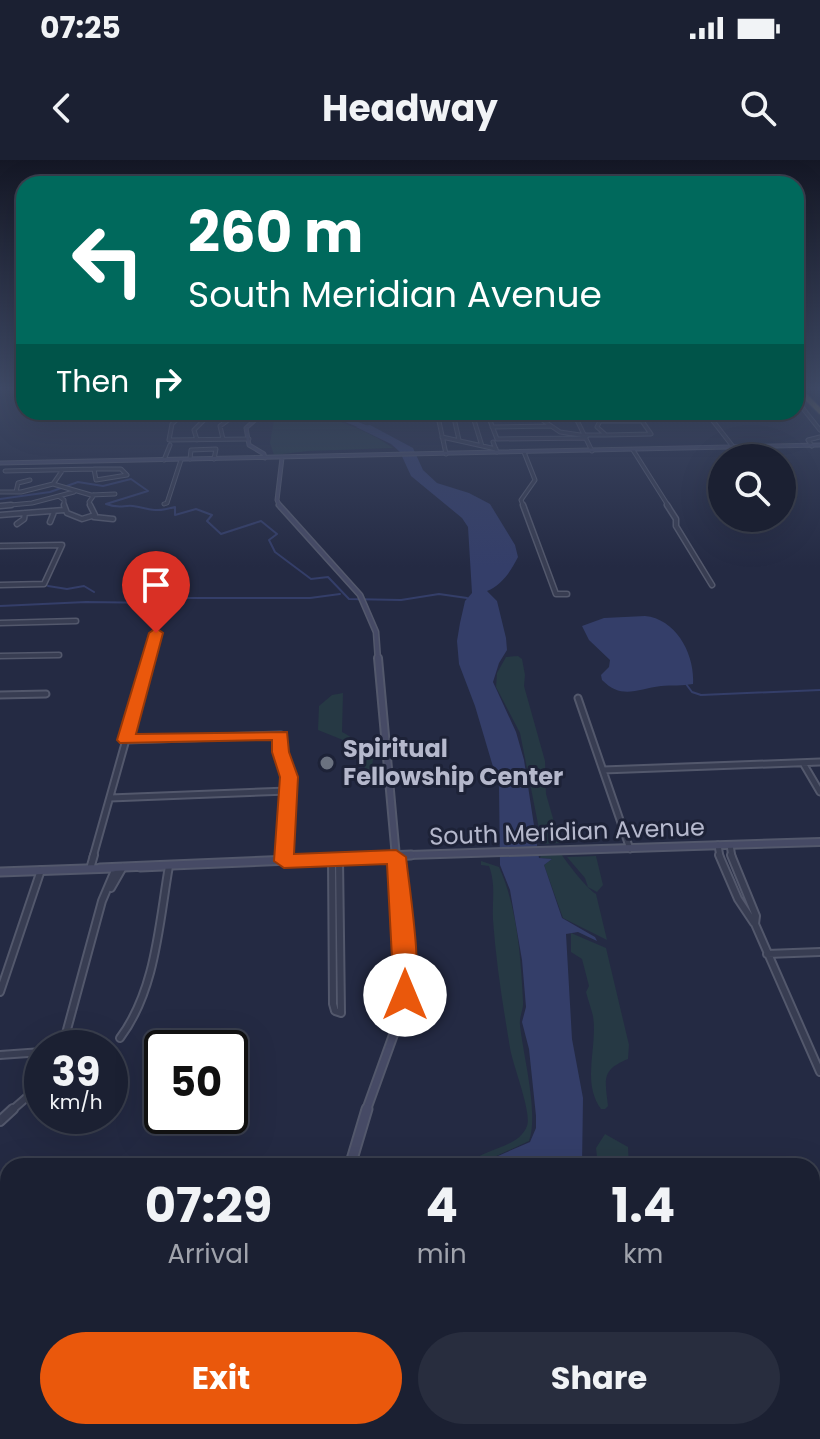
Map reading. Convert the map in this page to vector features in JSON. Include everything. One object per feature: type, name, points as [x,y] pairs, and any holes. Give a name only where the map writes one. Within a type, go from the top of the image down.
[{"type":"main road","points":[[255,448],[267,458]]},
{"type":"main road","points":[[0,463],[708,449]]},
{"type":"main road","points":[[282,458],[277,500],[280,508],[357,589],[369,607],[376,632],[405,957],[405,995],[400,1019],[360,1126],[352,1158]]},
{"type":"main road","name":"South Meridian Avenue","points":[[0,872],[820,842]]},
{"type":"street","points":[[164,460],[169,448]]},
{"type":"street","points":[[445,448],[446,454]]},
{"type":"street","points":[[487,448],[497,451],[497,448]]},
{"type":"street","points":[[190,459],[193,449],[216,449],[214,459]]},
{"type":"street","points":[[633,450],[712,585]]},
{"type":"street","points":[[524,452],[535,480],[521,500],[556,594],[567,594]]},
{"type":"street","points":[[164,504],[167,503],[181,460]]},
{"type":"street","points":[[53,484],[75,462]]},
{"type":"street","points":[[0,476],[10,463]]},
{"type":"street","points":[[5,471],[94,469],[121,469],[127,472],[125,477],[104,481],[94,478],[94,469]]},
{"type":"street","points":[[16,492],[18,483],[30,480]]},
{"type":"street","points":[[0,492],[53,484],[74,492],[115,494]]},
{"type":"street","points":[[0,506],[74,492]]},
{"type":"street","points":[[94,495],[89,501],[95,512],[94,517]]},
{"type":"street","points":[[60,497],[64,500],[64,510]]},
{"type":"street","points":[[0,515],[64,510],[74,518],[113,519]]},
{"type":"street","points":[[50,522],[55,511]]},
{"type":"street","points":[[17,524],[24,519],[25,513]]},
{"type":"street","points":[[0,546],[62,545],[44,584],[0,585]]},
{"type":"street","points":[[0,623],[76,621]]},
{"type":"street","points":[[90,869],[156,633]]},
{"type":"street","points":[[0,656],[59,655]]},
{"type":"street","points":[[0,695],[46,694]]},
{"type":"street","points":[[578,698],[630,849]]},
{"type":"street","points":[[126,740],[281,735],[280,752],[289,773],[287,861]]},
{"type":"street","points":[[603,770],[820,762]]},
{"type":"street","points":[[803,763],[820,792]]},
{"type":"street","points":[[110,798],[288,791]]},
{"type":"street","points":[[718,845],[718,853],[735,893],[755,924],[819,1069]]},
{"type":"street","points":[[730,845],[730,852],[756,916],[755,924]]},
{"type":"street","points":[[336,859],[341,1013],[335,1011],[333,1004],[337,953]]},
{"type":"street","points":[[127,1030],[136,1019],[148,979],[166,866]]},
{"type":"street","points":[[67,1030],[105,894],[119,878],[117,868]]},
{"type":"street","points":[[0,992],[41,870]]},
{"type":"street","points":[[730,880],[742,880]]},
{"type":"street","points":[[735,893],[747,893]]},
{"type":"street","points":[[767,954],[820,952]]},
{"type":"street","points":[[0,1055],[24,1053]]},
{"type":"street","points":[[0,1121],[24,1100]]},
{"type":"shaded area","points":[[272,448],[393,448],[309,451],[274,455]]},
{"type":"shaded area","points":[[518,656],[522,659],[524,686],[545,761],[546,794],[560,843],[542,844],[520,733],[496,687],[497,673],[506,657]]},
{"type":"shaded area","points":[[343,693],[342,732],[369,749],[373,759],[370,783],[359,783],[365,776],[364,757],[348,742],[318,730],[319,706],[332,695]]},
{"type":"shaded area","points":[[541,855],[562,855],[596,894],[607,940],[563,918],[544,865],[552,859],[540,858]]},
{"type":"shaded area","points":[[596,856],[603,885],[597,892],[588,887],[585,878],[567,857]]},
{"type":"shaded area","points":[[481,861],[499,867],[514,915],[522,984],[520,1025],[532,1116],[529,1141],[492,1158],[476,1158],[509,1144],[523,1134],[528,1119],[510,1048],[502,1000],[494,936],[492,880],[489,866],[481,865]]},
{"type":"shaded area","points":[[571,933],[606,948],[629,1045],[628,1059],[613,1067],[607,1076],[608,1106],[605,1109],[601,1109],[592,1087],[594,1028],[586,992],[589,986],[582,959],[571,952]]},
{"type":"shaded area","points":[[605,1134],[628,1147],[629,1158],[597,1158],[596,1148]]},
{"type":"water","points":[[395,448],[413,448],[423,470],[437,483],[469,493],[490,504],[515,545],[518,557],[512,567],[502,581],[487,591],[497,601],[507,650],[493,682],[516,732],[524,760],[539,858],[552,859],[544,865],[562,918],[597,941],[578,932],[566,934],[572,1039],[583,1098],[582,1158],[493,1158],[530,1142],[536,1128],[536,1116],[529,1049],[522,1022],[526,1007],[522,960],[510,890],[500,865],[499,787],[459,664],[457,641],[460,623],[465,601],[472,593],[468,527],[462,518],[411,476]]},
{"type":"water","points":[[645,616],[666,624],[681,640],[691,661],[693,684],[623,691],[602,680],[601,675],[609,667],[610,660],[589,640],[582,626],[604,618]]},
{"type":"waterway","points":[[0,499],[50,492],[78,482],[103,486],[131,479],[148,491],[106,504],[157,510],[175,507],[175,515],[196,509],[212,515],[207,521],[221,534],[261,521],[277,534],[269,540],[275,552],[311,579],[328,577],[349,599],[401,600],[439,594],[467,598]]},
{"type":"waterway","points":[[48,586],[67,589],[84,586],[94,592]]},
{"type":"waterway","points":[[0,606],[86,602],[162,603],[185,598],[310,598],[340,594]]},
{"type":"waterway","points":[[149,601],[158,602]]},
{"type":"waterway","points":[[686,684],[692,692],[701,695],[820,690]]},
{"type":"place","name":"Spiritual Fellowship Center","points":[[327,763]]},
{"type":"route","points":[[156,633],[126,740],[281,735],[280,752],[289,773],[284,861],[396,857],[405,957],[405,995]]}]
